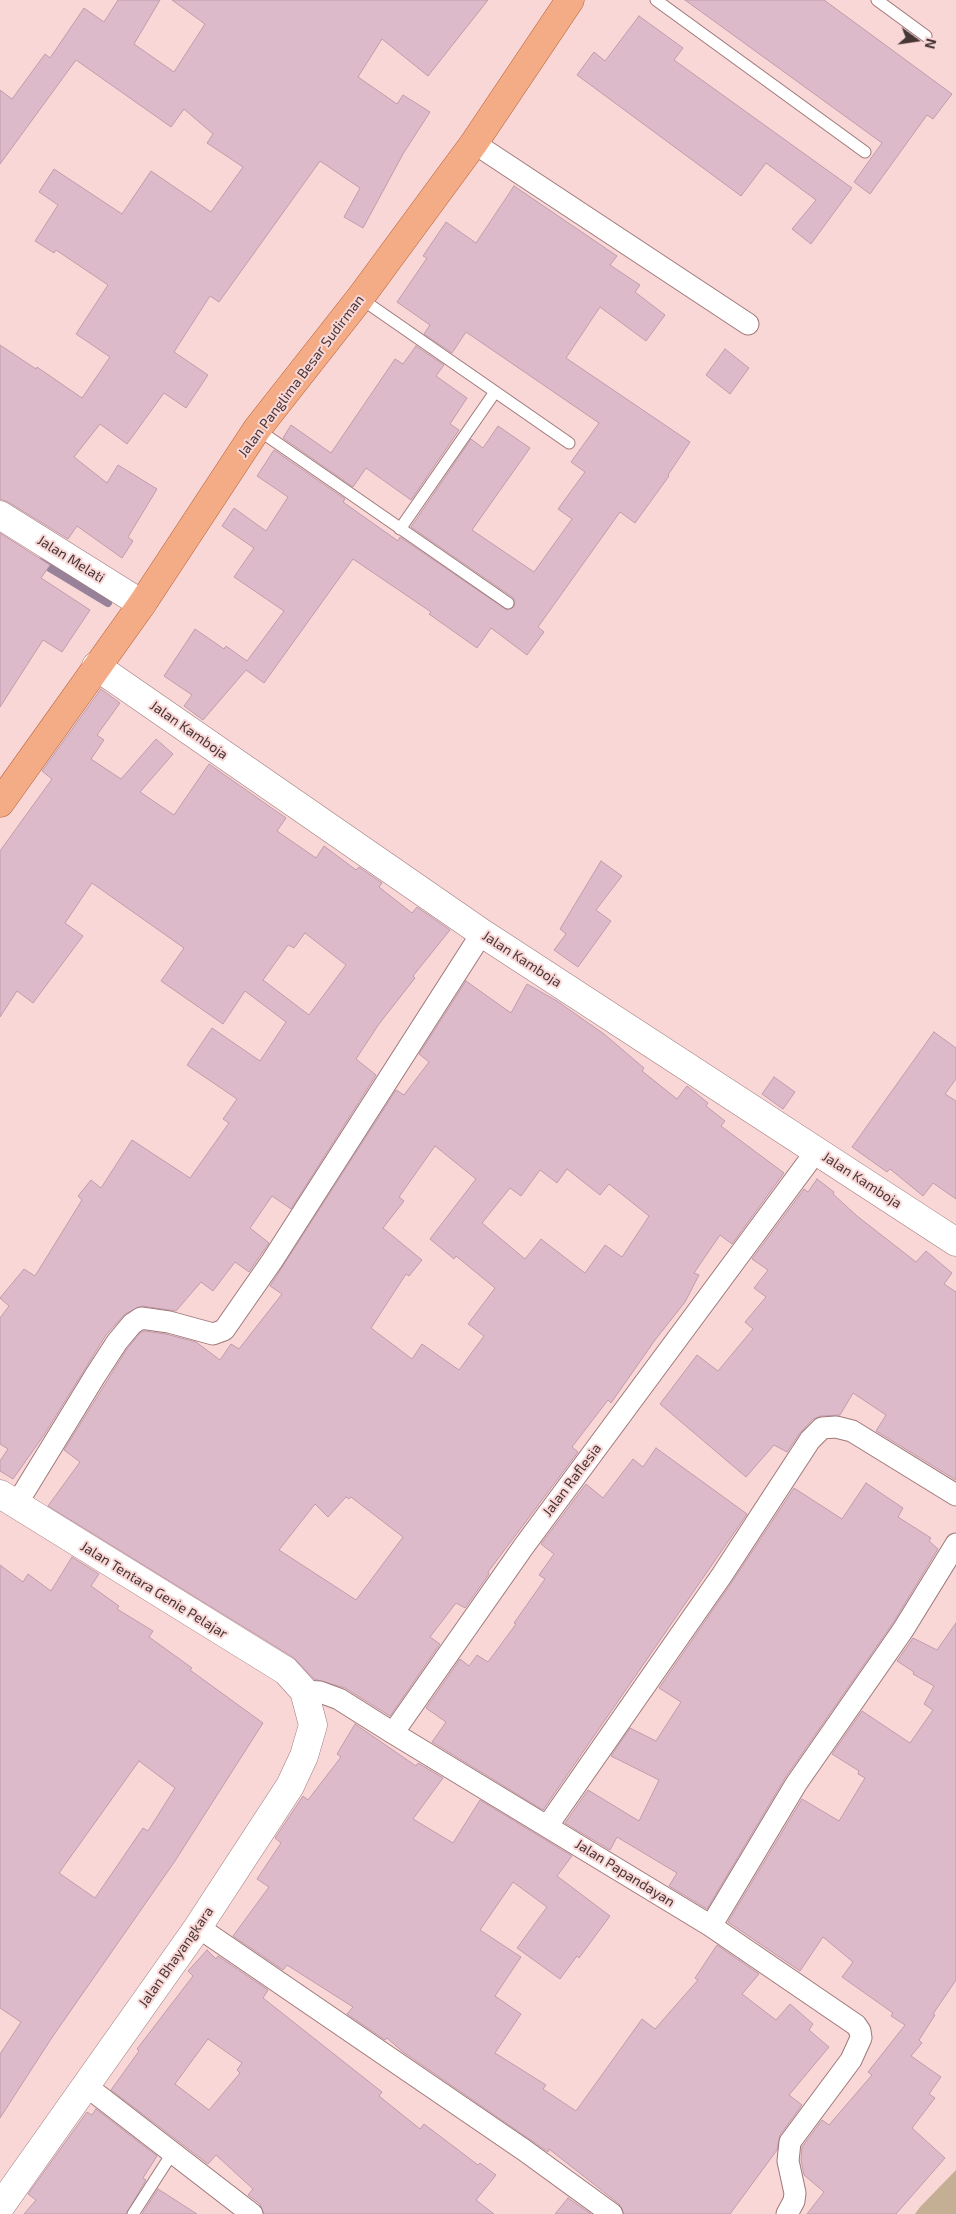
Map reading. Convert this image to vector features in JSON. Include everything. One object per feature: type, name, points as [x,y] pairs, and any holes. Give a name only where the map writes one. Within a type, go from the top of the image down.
[{"type":"main road","name":"Jalan Panglima Besar Sudirman","points":[[0,803],[142,604],[257,429],[360,298],[474,143],[570,0]]},
{"type":"street","points":[[474,143],[748,324]]},
{"type":"street","name":"Jalan Melati","points":[[0,515],[142,604]]},
{"type":"street","name":"Jalan Kamboja","points":[[96,666],[482,933],[956,1242]]},
{"type":"street","points":[[8,1500],[132,1324],[141,1318],[147,1318],[213,1334],[224,1330],[272,1261],[482,933]]},
{"type":"street","name":"Jalan Raflesia","points":[[392,1733],[524,1546],[817,1150]]},
{"type":"street","points":[[548,1825],[716,1583],[810,1440],[822,1428],[836,1427],[852,1431],[956,1495]]},
{"type":"street","name":"Jalan Tentara Genie Pelajar","points":[[8,1500],[286,1672],[304,1691]]},
{"type":"street","points":[[711,1926],[796,1784],[903,1630],[956,1544]]},
{"type":"street","points":[[304,1691],[320,1692],[339,1700],[392,1733]]},
{"type":"street","name":"Jalan Bhayangkara","points":[[0,2207],[198,1927],[290,1786],[304,1756],[313,1725],[304,1691]]},
{"type":"street","name":"Jalan Papandayan","points":[[392,1733],[548,1825],[711,1926],[852,2021],[860,2031],[861,2038],[855,2052],[790,2142],[788,2161],[794,2201],[787,2214]]},
{"type":"street","points":[[198,1927],[524,2150],[612,2214]]},
{"type":"street","points":[[85,2085],[252,2214]]},
{"type":"lane","points":[[656,0],[865,152]]},
{"type":"lane","points":[[877,0],[926,36]]},
{"type":"lane","points":[[360,298],[569,443]]},
{"type":"lane","points":[[400,529],[495,392]]},
{"type":"lane","points":[[257,429],[508,603]]},
{"type":"lane","points":[[133,2214],[173,2152]]},
{"type":"shaded area","points":[[956,2170],[956,2214],[915,2214],[920,2207]]},
{"type":"building","points":[[118,0],[160,0],[134,44],[174,72],[205,24],[172,0],[488,0],[428,76],[382,39],[358,77],[397,104],[403,95],[430,112],[403,154],[363,228],[344,217],[360,188],[320,161],[219,302],[210,296],[174,352],[208,375],[186,408],[164,393],[127,444],[100,424],[74,457],[107,483],[118,465],[157,489],[128,537],[133,541],[122,558],[77,526],[68,539],[0,499],[0,345],[36,369],[37,367],[82,398],[110,357],[76,334],[108,285],[56,250],[54,253],[35,241],[58,205],[39,192],[54,169],[122,214],[151,171],[211,212],[243,167],[207,143],[213,134],[184,109],[171,127],[76,60],[0,164],[0,90],[12,99],[45,54],[50,58],[84,8],[104,22]]},
{"type":"building","points":[[685,0],[824,0],[952,94],[933,119],[927,115],[870,194],[854,182],[882,143]]},
{"type":"building","points":[[639,16],[683,48],[674,60],[852,188],[811,244],[792,229],[816,200],[766,163],[741,196],[577,75],[594,52],[605,61]]},
{"type":"building","points":[[514,186],[617,256],[610,265],[640,285],[635,292],[665,315],[646,341],[600,307],[566,358],[690,442],[669,476],[635,523],[620,512],[538,627],[544,632],[527,655],[491,628],[477,648],[429,614],[431,612],[353,559],[264,683],[246,670],[203,720],[184,706],[192,695],[164,676],[195,629],[224,649],[226,646],[247,661],[284,611],[234,577],[254,548],[222,526],[234,508],[266,531],[288,497],[257,476],[274,450],[345,499],[343,502],[398,541],[400,537],[507,610],[514,607],[515,600],[512,597],[411,527],[471,439],[483,448],[498,426],[530,448],[472,530],[534,572],[572,519],[558,509],[585,472],[571,462],[599,423],[466,332],[452,353],[424,334],[430,325],[397,302],[427,258],[423,256],[446,222],[476,243]]},
{"type":"building","points":[[416,346],[444,365],[436,376],[467,398],[450,424],[459,430],[411,500],[366,468],[353,487],[283,438],[291,425],[331,453],[395,359],[403,364]]},
{"type":"building","points":[[725,349],[749,368],[730,394],[706,375]]},
{"type":"building","points":[[0,533],[50,565],[41,578],[90,610],[62,652],[43,640],[0,707]]},
{"type":"building","points":[[101,689],[120,703],[97,735],[104,740],[91,759],[121,779],[156,739],[173,754],[140,792],[174,815],[209,764],[286,818],[277,831],[316,858],[324,846],[356,870],[359,867],[382,883],[379,887],[412,913],[417,907],[450,930],[413,976],[415,978],[379,1024],[356,1059],[376,1075],[291,1209],[272,1196],[250,1228],[269,1243],[249,1272],[235,1262],[213,1291],[201,1282],[176,1311],[142,1306],[125,1314],[106,1335],[44,1435],[13,1479],[0,1471],[0,1461],[8,1449],[0,1444],[0,1318],[9,1306],[0,1298],[24,1269],[35,1276],[82,1200],[78,1196],[91,1180],[101,1188],[132,1140],[190,1178],[229,1123],[223,1119],[237,1099],[187,1065],[212,1028],[260,1061],[286,1022],[245,991],[223,1024],[161,981],[184,948],[92,883],[65,923],[83,936],[33,1003],[17,991],[0,1017],[0,851],[52,779],[42,771]],"holes":[[[305,933],[346,965],[309,1015],[263,980],[288,945],[294,948]]]},
{"type":"building","points":[[601,861],[622,876],[596,910],[611,921],[578,967],[554,950],[566,934],[560,929]]},
{"type":"building","points":[[466,981],[511,1013],[527,984],[557,1001],[604,1034],[644,1068],[642,1071],[677,1099],[687,1086],[708,1103],[706,1106],[725,1121],[721,1126],[784,1173],[732,1244],[720,1235],[694,1273],[699,1275],[685,1302],[655,1340],[611,1403],[608,1400],[572,1447],[578,1452],[488,1572],[489,1574],[465,1608],[456,1603],[430,1637],[440,1644],[390,1716],[345,1688],[314,1679],[294,1658],[48,1506],[80,1462],[64,1450],[127,1349],[140,1333],[144,1331],[166,1334],[196,1342],[220,1360],[231,1344],[239,1349],[282,1294],[270,1286],[396,1090],[404,1095],[429,1062],[419,1054]],"holes":[[[435,1146],[476,1179],[430,1239],[454,1259],[456,1256],[495,1288],[468,1324],[484,1336],[459,1370],[422,1344],[412,1359],[371,1328],[406,1274],[409,1276],[422,1260],[383,1228],[404,1201],[399,1197]],[[567,1169],[600,1195],[609,1184],[649,1216],[622,1257],[605,1245],[585,1273],[541,1239],[525,1259],[482,1223],[510,1188],[521,1196],[540,1170],[557,1183]],[[346,1497],[349,1499],[351,1497],[403,1537],[356,1600],[279,1550],[315,1504],[328,1517]]]},
{"type":"building","points":[[934,1032],[956,1048],[956,1079],[945,1094],[956,1101],[956,1199],[933,1183],[923,1196],[890,1169],[887,1172],[852,1147]]},
{"type":"building","points":[[774,1077],[795,1092],[783,1109],[762,1094]]},
{"type":"building","points":[[817,1179],[834,1192],[833,1194],[857,1216],[916,1262],[926,1251],[952,1273],[944,1284],[956,1292],[956,1480],[876,1431],[886,1415],[853,1393],[840,1415],[821,1416],[813,1419],[800,1433],[787,1452],[774,1445],[746,1477],[660,1404],[697,1355],[718,1371],[753,1329],[745,1322],[766,1297],[754,1288],[768,1270],[752,1259],[804,1189],[808,1192]]},
{"type":"building","points":[[656,1448],[747,1514],[543,1810],[432,1742],[446,1722],[426,1708],[460,1659],[469,1666],[477,1655],[488,1662],[516,1624],[514,1623],[545,1579],[539,1575],[554,1554],[541,1544],[586,1484],[603,1498],[633,1459],[643,1467]]},
{"type":"building","points":[[866,1483],[903,1508],[898,1517],[931,1538],[929,1541],[938,1549],[893,1623],[785,1778],[707,1909],[669,1886],[677,1873],[617,1837],[610,1850],[565,1823],[588,1790],[639,1821],[659,1780],[611,1756],[630,1728],[656,1741],[681,1702],[659,1688],[794,1488],[842,1519]]},
{"type":"building","points":[[72,1557],[99,1574],[91,1586],[119,1606],[117,1609],[153,1631],[149,1637],[192,1668],[190,1670],[263,1723],[175,1861],[53,2036],[0,2118],[0,2054],[21,2022],[0,2008],[0,1565],[23,1582],[28,1574],[51,1591]],"holes":[[[139,1761],[175,1788],[148,1831],[143,1828],[95,1898],[59,1873]]]},
{"type":"building","points":[[956,1623],[956,1980],[933,2014],[935,2015],[919,2040],[922,2043],[911,2056],[941,2077],[929,2094],[935,2098],[912,2128],[945,2158],[896,2214],[807,2214],[824,2192],[804,2175],[801,2160],[802,2147],[822,2120],[829,2125],[872,2075],[868,2072],[905,2025],[891,2016],[893,2013],[842,1977],[853,1962],[823,1937],[800,1971],[728,1922],[802,1799],[839,1821],[865,1778],[858,1774],[859,1771],[832,1754],[862,1711],[910,1743],[933,1710],[924,1704],[934,1686],[913,1674],[914,1672],[897,1661],[913,1638],[937,1650]]},
{"type":"building","points":[[355,1724],[416,1766],[418,1763],[443,1778],[413,1819],[453,1843],[480,1800],[572,1856],[557,1876],[610,1916],[579,1958],[577,1956],[560,1979],[517,1948],[547,1907],[513,1882],[480,1930],[521,1957],[495,1996],[521,2014],[495,2053],[546,2085],[543,2089],[576,2111],[642,2019],[655,2029],[698,1980],[695,1978],[717,1945],[759,1974],[742,1994],[776,2020],[790,2004],[813,2024],[809,2030],[829,2047],[789,2095],[802,2105],[780,2135],[777,2150],[730,2214],[624,2214],[619,2204],[549,2149],[548,2152],[403,2052],[387,2038],[385,2040],[347,2014],[353,2007],[287,1965],[283,1970],[233,1936],[269,1887],[257,1879],[281,1843],[275,1838],[303,1796],[308,1800],[341,1757],[337,1754]]},
{"type":"building","points":[[207,1950],[216,1959],[218,1956],[268,1990],[263,1998],[382,2092],[379,2096],[420,2129],[424,2124],[478,2165],[480,2163],[496,2175],[476,2200],[494,2214],[264,2214],[260,2204],[248,2195],[253,2189],[216,2155],[208,2164],[111,2090],[139,2051],[137,2049],[193,1976],[188,1971]],"holes":[[[208,2039],[242,2063],[237,2070],[240,2073],[209,2110],[175,2084]]]},
{"type":"building","points":[[96,2109],[157,2156],[143,2178],[146,2180],[126,2214],[24,2214],[36,2200],[28,2194],[87,2112],[92,2115]]},
{"type":"building","points":[[158,2189],[197,2214],[142,2214]]},
{"type":"building","points":[[568,2198],[591,2214],[555,2214]]},
{"type":"waterway","points":[[40,562],[108,603]]}]
